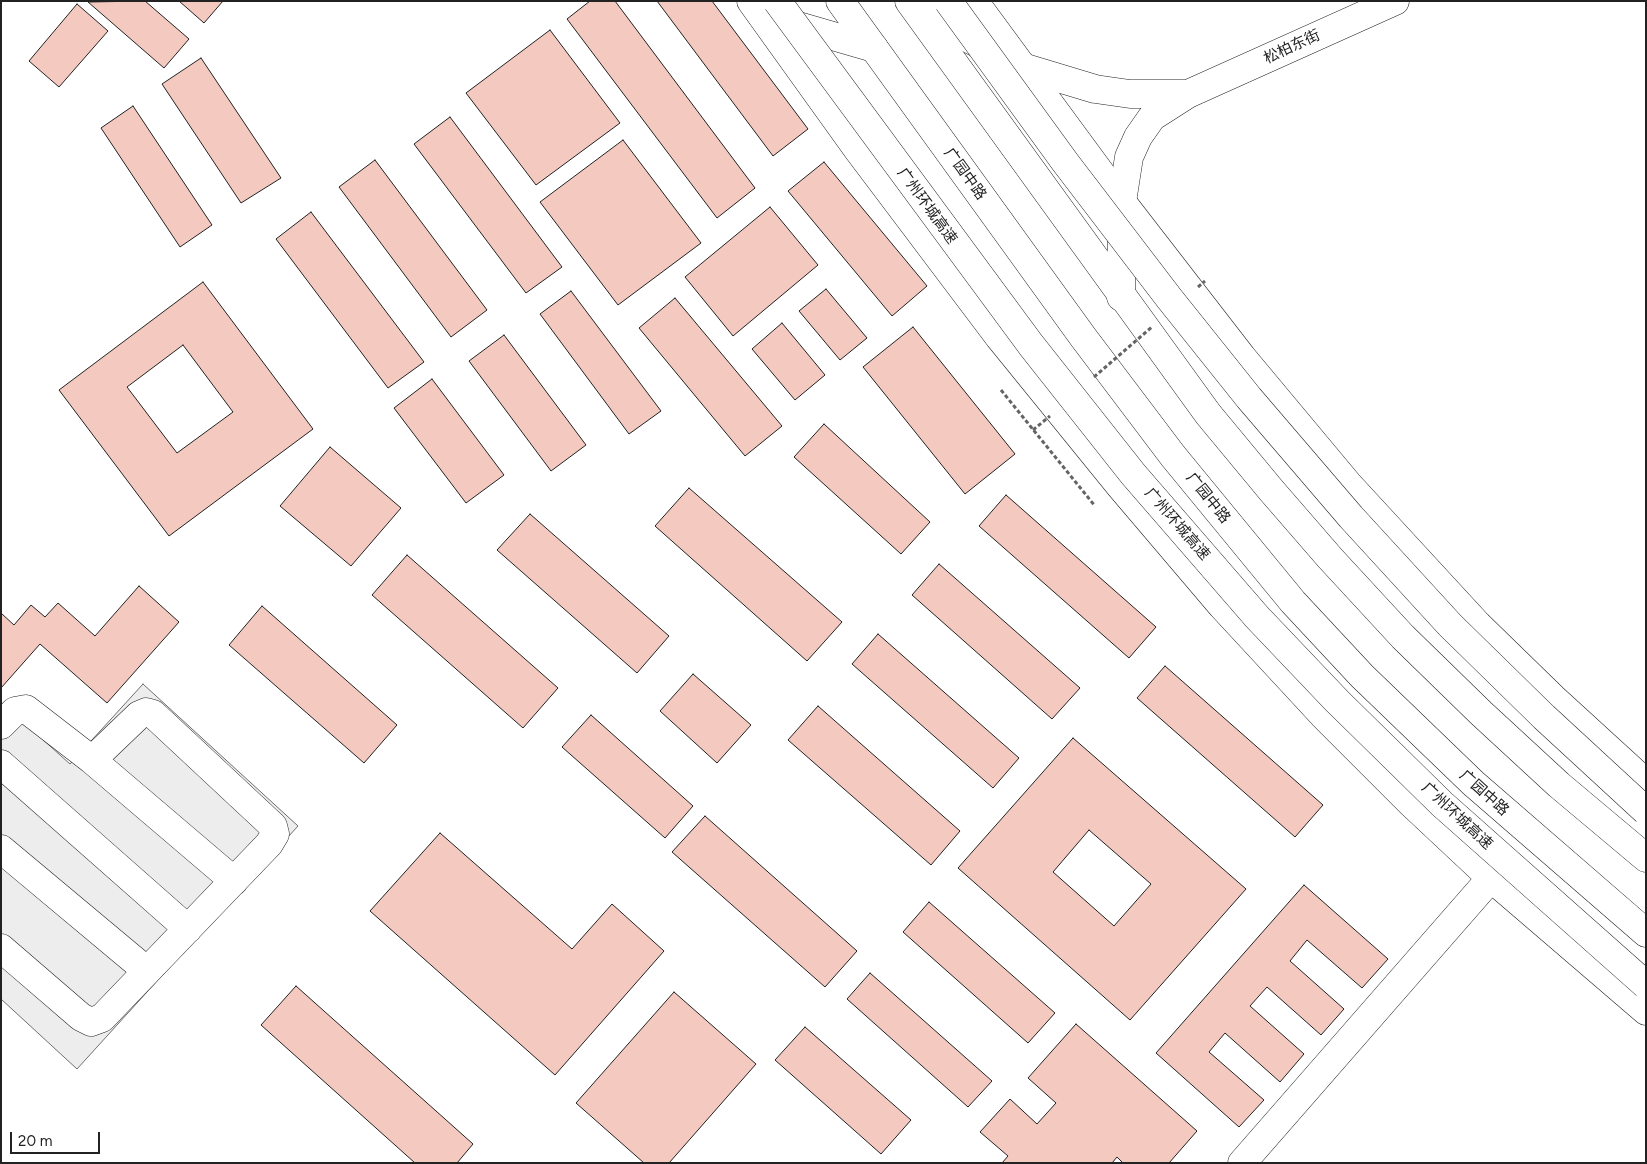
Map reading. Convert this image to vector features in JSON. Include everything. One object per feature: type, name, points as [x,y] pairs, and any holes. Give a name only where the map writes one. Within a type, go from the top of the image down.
[{"type":"main road","name":"广园中路","points":[[840,1],[1095,353],[1174,456],[1293,602],[1362,676],[1472,783],[1646,933]]},
{"type":"main road","points":[[909,1],[1121,296],[1227,437],[1330,558],[1397,630],[1481,714],[1559,785],[1646,858]]},
{"type":"main road","points":[[918,1],[954,31],[1022,67],[1094,90],[1130,94],[1188,94]]},
{"type":"main road","points":[[948,1],[1065,162],[1255,405],[1351,517],[1450,625],[1544,717],[1646,812]]},
{"type":"main road","points":[[974,1],[1122,202],[1242,357],[1348,484],[1411,554],[1547,692],[1646,783]]},
{"type":"main road","name":"松柏东街","points":[[1121,296],[1122,202],[1129,157],[1138,137],[1152,117],[1188,94],[1395,1]]},
{"type":"main road","points":[[763,6],[874,48]]},
{"type":"main road","points":[[763,6],[858,150],[993,329],[1162,536],[1222,606],[1323,715],[1412,804],[1491,878],[1646,1011]]},
{"type":"main road","name":"广州环城高速","points":[[763,6],[1133,474],[1257,617],[1337,701],[1442,804],[1646,985]]},
{"type":"main road","points":[[1,725],[15,711],[26,709],[92,760],[234,881]]},
{"type":"main road","points":[[1,948],[81,1017],[91,1022],[102,1018],[270,844],[275,834],[273,826],[153,714],[146,712],[139,715],[92,760]]},
{"type":"main road","points":[[1,764],[188,928]]},
{"type":"main road","points":[[1,849],[147,971]]},
{"type":"main road","points":[[1242,1163],[1491,878]]},
{"type":"path","points":[[1190,294],[1205,281]]},
{"type":"path","points":[[1093,378],[1160,320]]},
{"type":"path","points":[[1056,411],[1034,430],[1095,506]]},
{"type":"shaded area","points":[[143,684],[298,826],[77,1069],[1,999],[1,702],[70,764]]},
{"type":"building","points":[[145,1],[189,39],[164,68],[88,2]]},
{"type":"building","points":[[179,1],[223,1],[204,23]]},
{"type":"building","points":[[590,1],[615,1],[755,188],[717,218],[567,19]]},
{"type":"building","points":[[657,1],[712,1],[808,129],[773,156]]},
{"type":"building","points":[[77,4],[108,31],[59,87],[29,61]]},
{"type":"building","points":[[550,30],[620,123],[536,185],[466,93]]},
{"type":"building","points":[[201,58],[281,178],[241,203],[162,84]]},
{"type":"building","points":[[133,106],[212,225],[180,247],[101,128]]},
{"type":"building","points":[[450,117],[562,267],[526,293],[414,144]]},
{"type":"building","points":[[623,140],[701,243],[618,305],[540,202]]},
{"type":"building","points":[[375,160],[487,310],[451,337],[339,187]]},
{"type":"building","points":[[824,162],[927,286],[892,316],[788,191]]},
{"type":"building","points":[[770,207],[818,265],[733,336],[685,277]]},
{"type":"building","points":[[311,212],[424,362],[388,388],[276,239]]},
{"type":"building","points":[[203,282],[313,429],[169,536],[59,390]],"holes":[[[183,345],[233,412],[177,453],[127,387]]]},
{"type":"building","points":[[826,289],[867,338],[840,360],[799,311]]},
{"type":"building","points":[[571,291],[661,411],[629,434],[540,314]]},
{"type":"building","points":[[675,298],[782,426],[745,456],[639,328]]},
{"type":"building","points":[[782,323],[825,375],[795,400],[752,349]]},
{"type":"building","points":[[913,327],[1015,454],[965,494],[863,367]]},
{"type":"building","points":[[504,335],[586,445],[551,471],[469,361]]},
{"type":"building","points":[[432,379],[504,475],[466,503],[394,408]]},
{"type":"building","points":[[824,424],[930,522],[901,554],[794,457]]},
{"type":"building","points":[[330,447],[401,508],[351,566],[280,506]]},
{"type":"building","points":[[689,488],[842,622],[807,661],[655,526]]},
{"type":"building","points":[[1006,495],[1156,627],[1129,658],[979,526]]},
{"type":"building","points":[[530,514],[669,636],[637,673],[497,550]]},
{"type":"building","points":[[407,555],[558,688],[523,728],[372,595]]},
{"type":"building","points":[[939,564],[1080,688],[1052,719],[912,595]]},
{"type":"building","points":[[139,586],[179,622],[107,703],[40,644],[1,688],[1,613],[14,625],[31,605],[45,617],[58,603],[95,636]]},
{"type":"building","points":[[262,606],[397,725],[364,763],[229,645]]},
{"type":"building","points":[[878,634],[1019,758],[993,788],[852,664]]},
{"type":"building","points":[[1165,666],[1323,805],[1295,837],[1137,698]]},
{"type":"building","points":[[693,674],[751,725],[717,763],[660,711]]},
{"type":"building","points":[[818,706],[960,831],[931,865],[788,740]]},
{"type":"building","points":[[591,715],[693,806],[665,838],[562,747]]},
{"type":"building","points":[[1073,738],[1246,889],[1130,1020],[958,868]],"holes":[[[1089,830],[1151,884],[1114,926],[1053,872]]]},
{"type":"building","points":[[705,816],[857,951],[825,987],[672,852]]},
{"type":"building","points":[[440,833],[572,949],[612,904],[664,951],[555,1075],[370,911]]},
{"type":"building","points":[[1304,885],[1388,959],[1362,988],[1307,940],[1290,961],[1344,1009],[1321,1035],[1267,987],[1250,1006],[1304,1054],[1280,1082],[1225,1033],[1209,1052],[1264,1100],[1239,1127],[1156,1053]]},
{"type":"building","points":[[929,902],[1055,1013],[1028,1043],[903,932]]},
{"type":"building","points":[[870,973],[992,1081],[968,1107],[847,999]]},
{"type":"building","points":[[296,986],[473,1144],[457,1163],[415,1163],[261,1025]]},
{"type":"building","points":[[674,992],[756,1064],[669,1163],[644,1163],[576,1103]]},
{"type":"building","points":[[1076,1024],[1197,1131],[1169,1163],[1123,1163],[1117,1157],[1112,1163],[1002,1163],[1008,1156],[980,1132],[1010,1099],[1037,1124],[1056,1103],[1028,1078]]},
{"type":"building","points":[[805,1027],[911,1120],[881,1154],[775,1060]]}]
